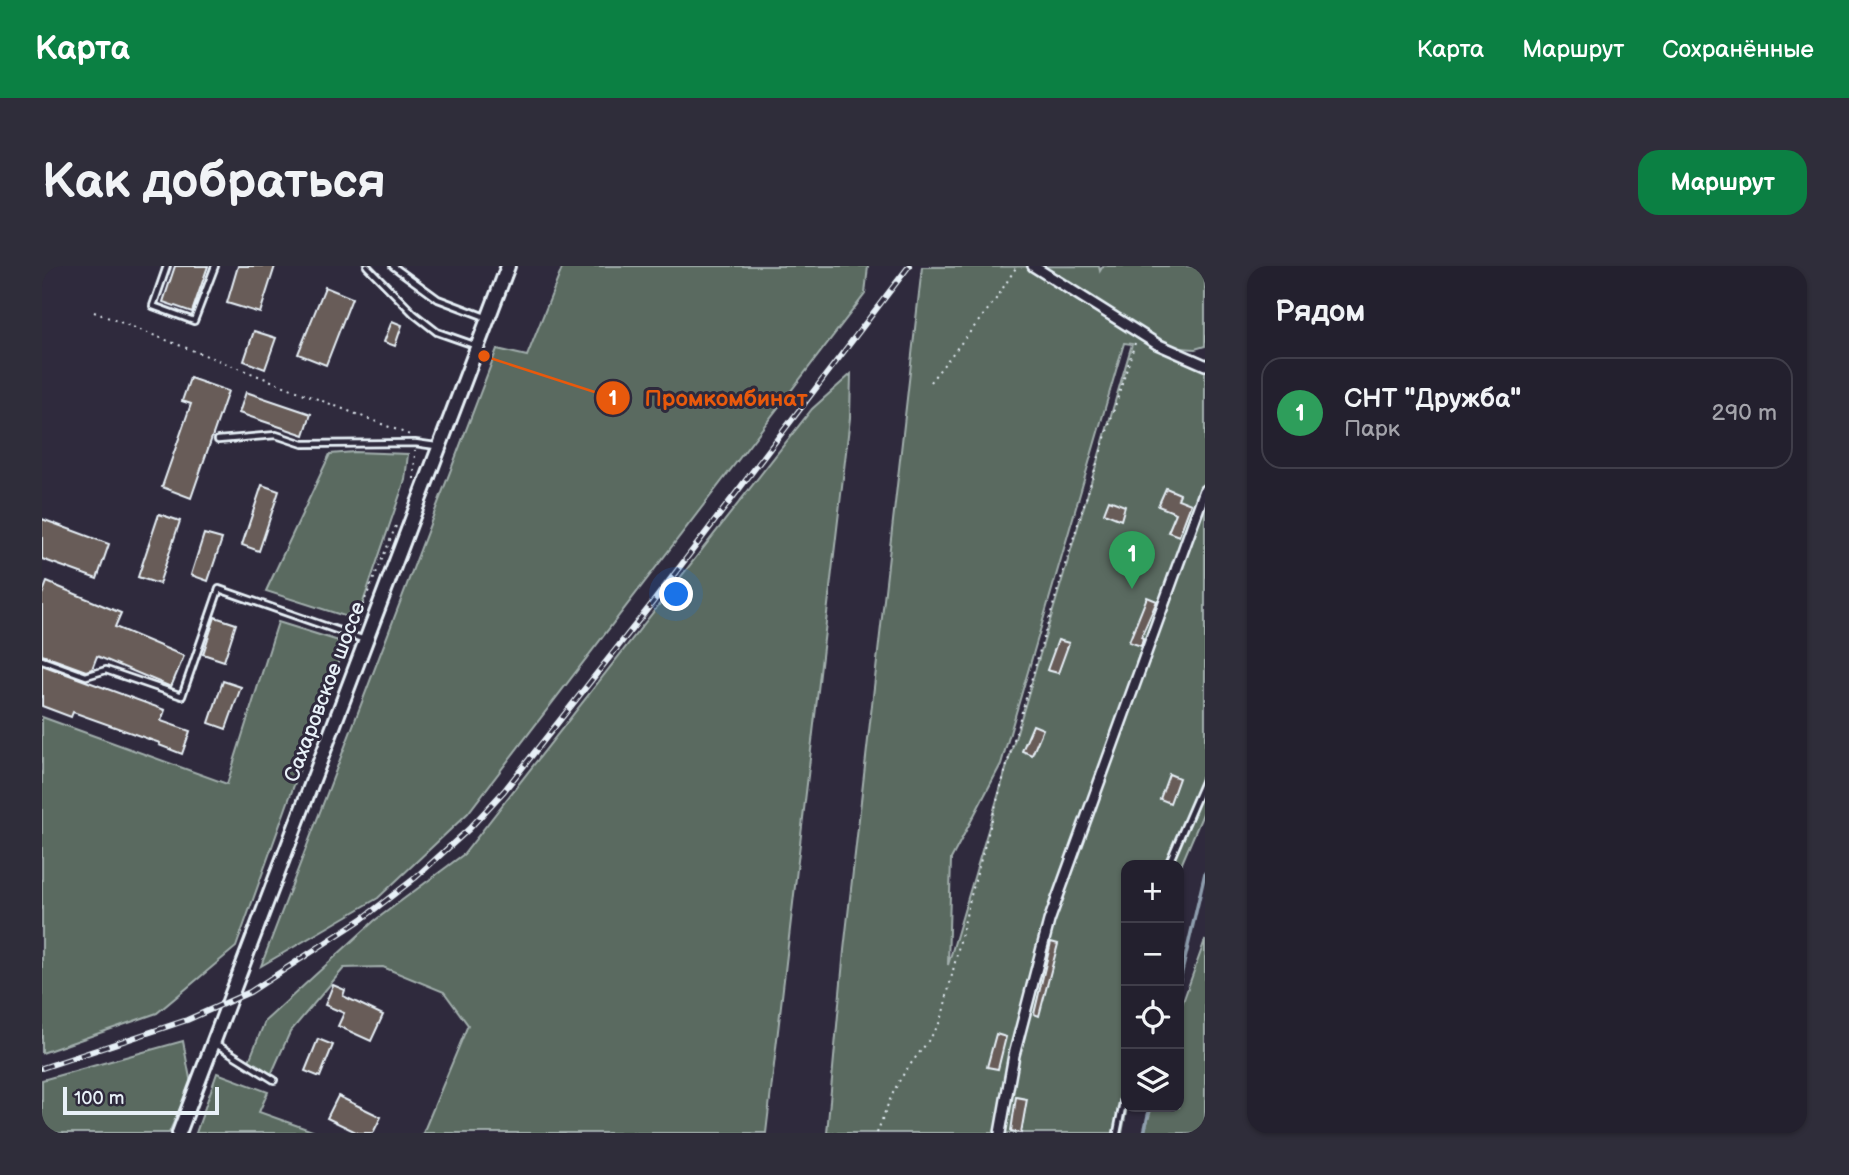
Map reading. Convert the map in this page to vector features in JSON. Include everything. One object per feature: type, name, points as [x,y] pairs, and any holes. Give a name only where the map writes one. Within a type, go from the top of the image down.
[{"type":"main road","name":"Сахаровское шоссе","points":[[179,1133],[361,638],[440,447],[508,266]]},
{"type":"street","points":[[1033,266],[1157,344],[1205,365]]},
{"type":"street","points":[[1000,1133],[1014,1055],[1049,921],[1205,490]]},
{"type":"lane","points":[[167,266],[153,306],[194,321],[215,266]]},
{"type":"lane","points":[[367,266],[414,314],[437,332],[478,346]]},
{"type":"lane","points":[[393,266],[438,299],[488,318]]},
{"type":"lane","points":[[218,440],[276,435],[303,444],[415,440],[440,447]]},
{"type":"lane","points":[[42,660],[86,676],[106,670],[181,696],[219,589],[361,638]]},
{"type":"lane","points":[[1170,860],[1205,779]]},
{"type":"lane","points":[[213,1041],[274,1080]]},
{"type":"lane","points":[[1117,1133],[1121,1112]]},
{"type":"path","points":[[930,382],[994,302],[1017,266]]},
{"type":"path","points":[[94,313],[415,440],[415,476],[412,488]]},
{"type":"path","points":[[877,1133],[892,1093],[934,1035],[942,1017],[970,898],[1018,725],[1138,332]]},
{"type":"path","points":[[361,638],[361,609],[401,518]]},
{"type":"green space","points":[[563,266],[868,266],[865,294],[468,813],[378,898],[261,966],[497,349],[527,356]]},
{"type":"green space","points":[[1099,266],[1100,271],[1103,266],[1205,266],[1205,346],[1195,349],[1167,347],[1205,370],[1205,809],[1183,860],[1121,860],[1121,1112],[1126,1112],[1122,1133],[827,1133],[844,950],[922,267]],"holes":[[[1124,343],[1132,344],[948,965],[951,859],[1001,764]]]},
{"type":"green space","points":[[851,374],[850,418],[766,1133],[423,1133],[468,1025],[444,992],[383,967],[344,968],[290,1032],[271,1075],[249,1061],[265,1021],[374,921],[464,854],[812,409]]},
{"type":"green space","points":[[330,454],[408,454],[405,480],[357,620],[266,591]]},
{"type":"green space","points":[[278,622],[345,643],[236,947],[157,1013],[42,1053],[42,717],[227,784]]},
{"type":"green space","points":[[1205,940],[1205,1133],[1144,1133],[1150,1112],[1184,1112],[1184,999]]},
{"type":"green space","points":[[183,1041],[191,1084],[169,1133],[42,1133],[42,1080]]},
{"type":"green space","points":[[217,1073],[268,1092],[259,1112],[318,1133],[196,1133]]},
{"type":"building","points":[[175,266],[208,266],[192,312],[163,302]]},
{"type":"building","points":[[238,266],[275,266],[260,313],[227,303]]},
{"type":"building","points":[[325,287],[352,298],[326,365],[298,354]]},
{"type":"building","points":[[392,321],[402,325],[395,346],[384,342]]},
{"type":"building","points":[[254,331],[276,338],[265,369],[244,361]]},
{"type":"building","points":[[190,378],[228,391],[191,498],[162,487],[191,404],[182,401]]},
{"type":"building","points":[[246,392],[311,414],[304,435],[239,413]]},
{"type":"building","points":[[262,485],[279,491],[259,551],[242,545]]},
{"type":"building","points":[[1166,488],[1180,494],[1178,499],[1191,504],[1179,536],[1168,532],[1176,513],[1158,506]]},
{"type":"building","points":[[1109,500],[1125,506],[1121,520],[1104,513]]},
{"type":"building","points":[[159,514],[180,521],[159,584],[138,577]]},
{"type":"building","points":[[42,519],[109,544],[97,579],[42,559]]},
{"type":"building","points":[[204,534],[222,539],[208,581],[191,575]]},
{"type":"building","points":[[47,582],[121,613],[115,627],[184,656],[171,687],[97,656],[92,669],[86,671],[42,655],[42,595]]},
{"type":"building","points":[[1147,597],[1157,601],[1141,637],[1141,646],[1129,642]]},
{"type":"building","points":[[215,617],[236,624],[224,661],[203,654]]},
{"type":"building","points":[[1058,640],[1069,643],[1058,673],[1047,670]]},
{"type":"building","points":[[42,665],[165,710],[161,721],[190,731],[182,754],[159,745],[160,743],[73,712],[71,717],[42,706]]},
{"type":"building","points":[[223,681],[241,687],[226,729],[209,723]]},
{"type":"building","points":[[1033,725],[1043,729],[1032,755],[1022,751]]},
{"type":"building","points":[[1169,774],[1179,778],[1170,803],[1160,799]]},
{"type":"building","points":[[1051,942],[1058,944],[1039,1016],[1034,1014]]},
{"type":"building","points":[[333,985],[345,990],[343,996],[383,1015],[371,1041],[338,1026],[344,1013],[325,1005]]},
{"type":"building","points":[[996,1034],[1006,1037],[998,1069],[987,1067]]},
{"type":"building","points":[[318,1039],[333,1045],[320,1077],[305,1071]]},
{"type":"building","points":[[338,1096],[381,1117],[373,1133],[358,1133],[327,1118]]},
{"type":"building","points":[[1016,1097],[1027,1099],[1021,1133],[1011,1131]]},
{"type":"waterway","points":[[1184,963],[1205,873]]},
{"type":"waterway","points":[[1144,1133],[1149,1112]]},
{"type":"railway","points":[[42,1068],[187,1020],[250,992],[362,919],[415,878],[469,829],[504,791],[650,606],[909,266]]},
{"type":"place","name":"Промкомбинат","points":[[484,356]]},
{"type":"place","name":"СНТ \"Дружба\"","points":[[1132,589]]}]
